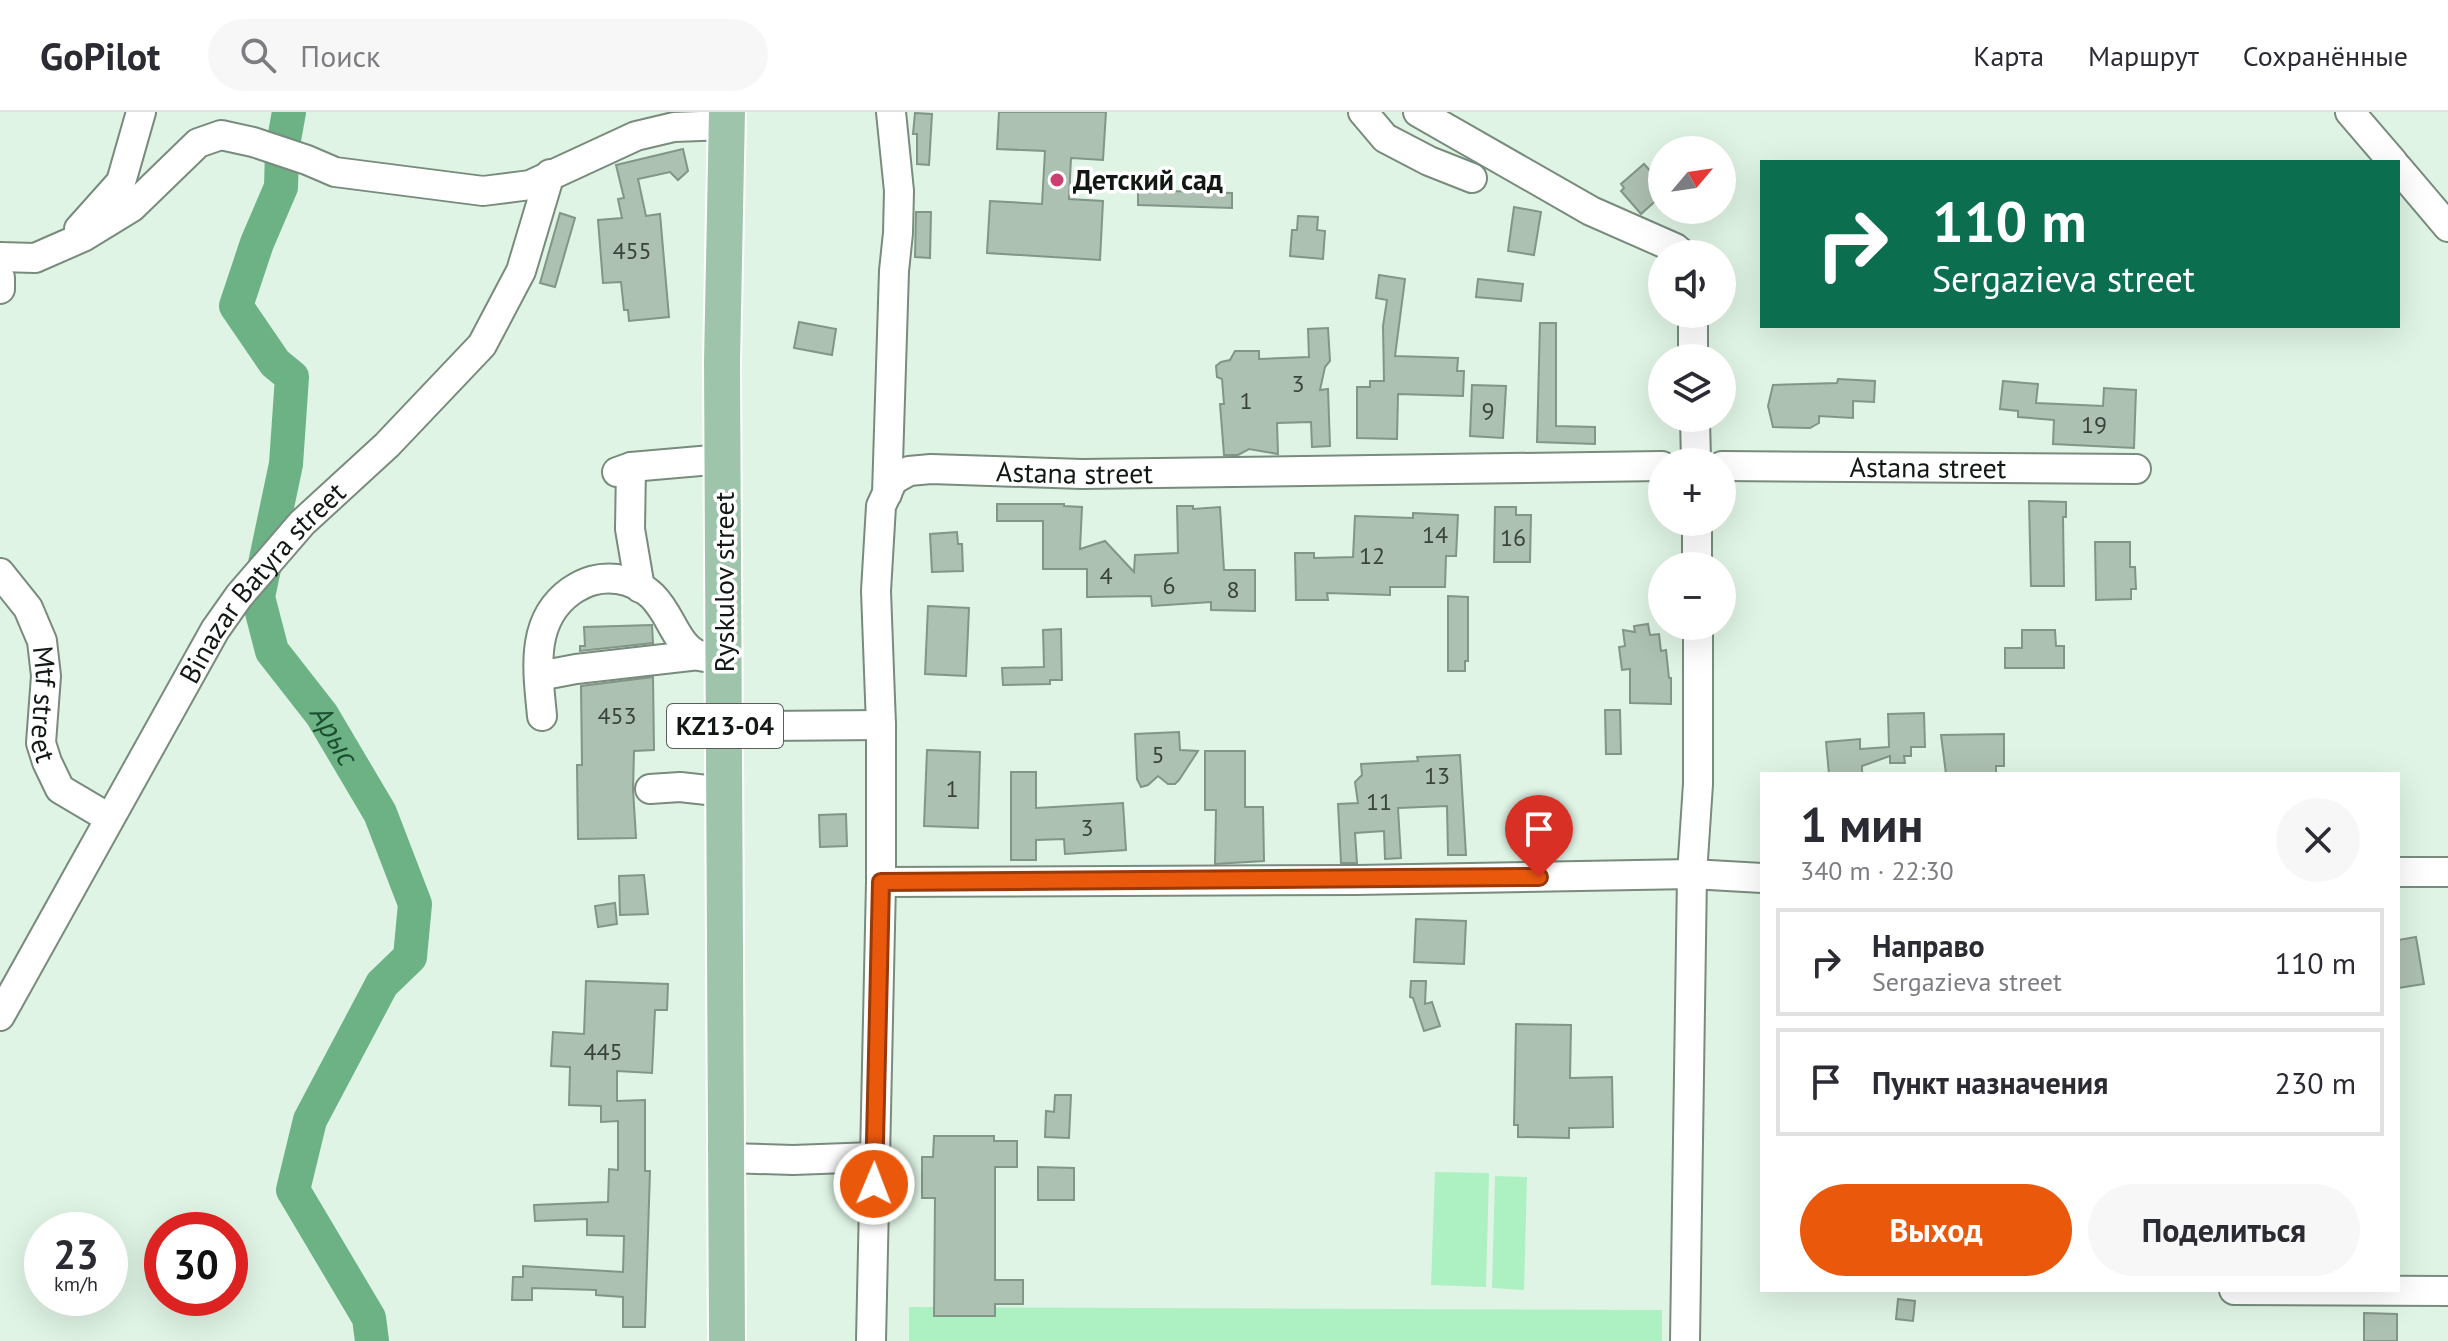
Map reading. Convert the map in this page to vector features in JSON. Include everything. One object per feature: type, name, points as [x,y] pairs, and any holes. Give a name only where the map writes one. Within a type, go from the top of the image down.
[{"type":"main road","name":"Ryskulov street","points":[[727,118],[723,459],[712,657],[725,723],[727,1341]]},
{"type":"street","points":[[65,244],[121,182],[141,112]]},
{"type":"street","points":[[871,1341],[881,882],[881,725],[876,591],[881,506],[887,494],[899,191],[891,112]]},
{"type":"street","points":[[1363,112],[1385,138],[1429,161],[1472,178]]},
{"type":"street","points":[[1418,112],[1591,211],[1657,240]]},
{"type":"street","points":[[2350,112],[2391,160]]},
{"type":"street","points":[[0,257],[35,258],[65,244],[132,207],[198,143],[221,135],[253,142],[335,172],[483,191],[530,185],[636,136],[727,118]]},
{"type":"street","points":[[2400,170],[2448,227]]},
{"type":"street","name":"Binazar Batyra street","points":[[0,1016],[215,630],[239,596],[302,523],[387,445],[482,345],[521,271],[550,174]]},
{"type":"street","points":[[0,278],[0,289]]},
{"type":"street","points":[[640,588],[624,470],[723,459]]},
{"type":"street","name":"Astana street","points":[[887,494],[893,480],[909,471],[931,469],[1082,474],[1648,466]]},
{"type":"street","name":"Astana street","points":[[1736,466],[2136,469]]},
{"type":"street","name":"Mtf street","points":[[0,573],[28,608],[42,641],[46,676],[41,743],[47,762],[60,789],[109,818]]},
{"type":"street","points":[[542,716],[537,651],[545,621],[558,600],[577,586],[600,577],[627,581],[652,594],[681,638],[712,657]]},
{"type":"street","points":[[1685,1341],[1692,874],[1698,784],[1698,640]]},
{"type":"street","points":[[539,676],[576,669],[712,657]]},
{"type":"street","points":[[725,723],[765,726],[881,725]]},
{"type":"street","points":[[650,789],[680,787],[725,792]]},
{"type":"street","points":[[2400,872],[2448,872]]},
{"type":"street","points":[[881,882],[1356,880],[1692,874],[1760,878]]},
{"type":"street","points":[[727,1158],[793,1160],[874,1157]]},
{"type":"street","points":[[2400,1291],[2448,1291]]},
{"type":"green space","points":[[1435,1172],[1489,1173],[1486,1287],[1431,1285]]},
{"type":"green space","points":[[1495,1176],[1527,1177],[1524,1290],[1492,1288]]},
{"type":"green space","points":[[909,1307],[1662,1310],[1662,1341],[909,1341]]},
{"type":"building","name":"Детский сад","points":[[999,112],[1106,112],[1103,160],[1071,158],[1069,199],[1103,201],[1100,260],[987,253],[990,201],[1042,204],[1045,151],[997,149]]},
{"type":"building","points":[[915,113],[932,114],[929,165],[917,164],[917,134],[913,134]]},
{"type":"building","points":[[683,149],[688,171],[678,180],[670,172],[638,179],[646,216],[660,214],[669,317],[629,321],[628,310],[624,310],[621,282],[603,283],[598,220],[622,218],[618,199],[624,198],[616,165]]},
{"type":"building","points":[[1644,164],[1648,168],[1648,208],[1641,214],[1621,191],[1624,188],[1621,184]]},
{"type":"building","points":[[1138,190],[1232,193],[1232,208],[1138,205]]},
{"type":"building","points":[[1514,207],[1541,212],[1534,255],[1508,251]]},
{"type":"building","points":[[916,212],[931,212],[930,258],[915,257]]},
{"type":"building","points":[[560,213],[575,218],[555,287],[540,283]]},
{"type":"building","points":[[1298,216],[1318,217],[1317,230],[1325,231],[1323,259],[1290,256],[1292,230],[1297,230]]},
{"type":"building","points":[[1379,275],[1405,279],[1395,356],[1458,358],[1457,371],[1464,371],[1463,396],[1398,394],[1397,439],[1357,438],[1357,387],[1370,387],[1370,381],[1384,381],[1383,326],[1387,300],[1376,298]]},
{"type":"building","points":[[1478,279],[1523,284],[1521,301],[1476,297]]},
{"type":"building","points":[[799,322],[836,329],[832,355],[794,348]]},
{"type":"building","points":[[1540,323],[1556,323],[1556,426],[1595,427],[1595,444],[1537,442]]},
{"type":"building","points":[[1328,328],[1330,361],[1325,367],[1320,390],[1328,389],[1330,446],[1312,447],[1311,422],[1277,423],[1278,454],[1249,449],[1238,455],[1224,455],[1220,404],[1224,404],[1222,379],[1217,377],[1216,366],[1230,360],[1235,351],[1259,351],[1259,359],[1309,357],[1308,329]]},
{"type":"building","points":[[1838,379],[1875,381],[1874,402],[1853,401],[1853,418],[1819,416],[1819,423],[1810,428],[1773,427],[1768,406],[1773,385],[1837,383]]},
{"type":"building","points":[[2003,381],[2038,384],[2036,403],[2103,406],[2104,388],[2136,390],[2134,448],[2053,444],[2054,420],[2018,417],[2018,411],[2000,409]]},
{"type":"building","points":[[1472,385],[1506,386],[1503,438],[1470,436]]},
{"type":"building","points":[[2029,501],[2066,502],[2066,517],[2063,517],[2064,586],[2031,586]]},
{"type":"building","points":[[997,504],[1082,507],[1080,549],[1105,541],[1134,572],[1135,555],[1178,553],[1177,506],[1193,506],[1193,509],[1220,507],[1224,570],[1255,570],[1255,611],[1211,610],[1211,602],[1152,606],[1151,596],[1087,597],[1087,569],[1043,569],[1043,521],[997,521]]},
{"type":"building","points":[[1495,507],[1516,507],[1516,515],[1531,515],[1530,562],[1494,562]]},
{"type":"building","points":[[1413,513],[1458,515],[1456,556],[1446,556],[1445,587],[1390,587],[1390,595],[1327,593],[1328,600],[1296,600],[1295,553],[1314,553],[1314,558],[1353,557],[1355,516],[1413,518]]},
{"type":"building","points":[[957,532],[958,544],[962,544],[963,571],[932,572],[930,534]]},
{"type":"building","points":[[2095,542],[2130,542],[2130,567],[2135,567],[2136,589],[2131,589],[2131,599],[2096,600]]},
{"type":"building","points":[[1448,596],[1468,597],[1468,661],[1465,661],[1465,671],[1448,671]]},
{"type":"building","points":[[928,606],[969,608],[966,676],[925,674]]},
{"type":"building","points":[[1648,624],[1648,640],[1660,640],[1661,651],[1666,650],[1671,704],[1630,703],[1630,669],[1622,670],[1619,647],[1625,646],[1623,630],[1635,632],[1634,626]]},
{"type":"building","points":[[652,625],[653,643],[580,651],[580,646],[585,646],[584,627]]},
{"type":"building","points":[[1061,629],[1062,680],[1050,680],[1050,684],[1003,685],[1002,668],[1044,667],[1043,630]]},
{"type":"building","points":[[2022,630],[2055,630],[2056,646],[2064,646],[2064,668],[2005,668],[2005,648],[2022,648]]},
{"type":"building","points":[[653,677],[654,750],[634,751],[636,838],[578,839],[577,765],[582,765],[581,686]]},
{"type":"building","points":[[1605,710],[1620,710],[1621,754],[1606,754]]},
{"type":"building","points":[[1924,713],[1925,747],[1911,747],[1911,756],[1904,756],[1905,763],[1890,763],[1890,756],[1862,766],[1862,772],[1829,772],[1826,742],[1860,739],[1860,749],[1889,747],[1888,714]]},
{"type":"building","points":[[1179,732],[1180,750],[1198,751],[1179,780],[1168,784],[1158,776],[1141,787],[1137,779],[1135,734]]},
{"type":"building","points":[[2004,734],[2004,766],[1996,766],[1996,772],[1946,772],[1941,735]]},
{"type":"building","points":[[927,750],[980,752],[978,828],[924,826]]},
{"type":"building","points":[[1205,751],[1245,751],[1245,807],[1263,807],[1264,861],[1215,864],[1216,810],[1205,810]]},
{"type":"building","points":[[1460,755],[1466,855],[1448,855],[1447,806],[1398,808],[1401,858],[1385,859],[1384,831],[1355,833],[1357,863],[1341,863],[1338,804],[1358,803],[1355,782],[1362,775],[1361,764]]},
{"type":"building","points":[[1011,772],[1036,772],[1036,808],[1123,803],[1126,850],[1065,854],[1064,839],[1036,840],[1036,860],[1011,860]]},
{"type":"building","points":[[846,814],[847,846],[820,847],[819,815]]},
{"type":"building","points":[[644,875],[648,914],[620,915],[619,876]]},
{"type":"building","points":[[615,903],[617,924],[598,927],[595,906]]},
{"type":"building","points":[[1416,919],[1466,921],[1464,964],[1414,962]]},
{"type":"building","points":[[2416,937],[2424,984],[2400,988],[2400,940]]},
{"type":"building","points":[[586,981],[668,984],[667,1010],[655,1010],[652,1073],[617,1071],[617,1101],[645,1100],[645,1171],[650,1171],[645,1327],[623,1327],[623,1297],[596,1295],[596,1290],[532,1288],[532,1300],[512,1300],[513,1277],[523,1277],[523,1266],[623,1272],[624,1236],[587,1235],[587,1219],[535,1221],[534,1205],[608,1202],[609,1169],[618,1170],[618,1121],[601,1122],[601,1106],[569,1105],[570,1067],[551,1066],[553,1032],[584,1034]]},
{"type":"building","points":[[1411,981],[1426,981],[1425,1004],[1432,1002],[1440,1026],[1424,1031],[1410,997]]},
{"type":"building","points":[[1516,1024],[1571,1025],[1570,1078],[1612,1077],[1613,1127],[1569,1128],[1569,1138],[1518,1137],[1518,1125],[1514,1125]]},
{"type":"building","points":[[1055,1095],[1071,1095],[1069,1138],[1045,1137],[1046,1111],[1054,1112]]},
{"type":"building","points":[[934,1136],[994,1136],[994,1141],[1017,1141],[1017,1167],[995,1167],[995,1280],[1023,1280],[1023,1304],[995,1304],[995,1316],[934,1316],[935,1198],[922,1198],[922,1157],[933,1157]]},
{"type":"building","points":[[1038,1167],[1074,1168],[1074,1200],[1038,1200]]},
{"type":"building","points":[[1898,1299],[1915,1301],[1913,1321],[1896,1319]]},
{"type":"building","points":[[2364,1313],[2397,1314],[2397,1341],[2364,1341]]},
{"type":"waterway","name":"Арыс","points":[[289,112],[282,151],[281,187],[257,243],[236,306],[275,363],[292,377],[286,464],[258,597],[272,651],[322,715],[380,813],[415,904],[410,957],[382,984],[310,1120],[293,1190],[369,1318],[372,1341]]},
{"type":"place","name":"Детский сад","points":[[1057,180]]},
{"type":"route","points":[[874,1184],[881,882],[1198,882],[1539,877]]}]
